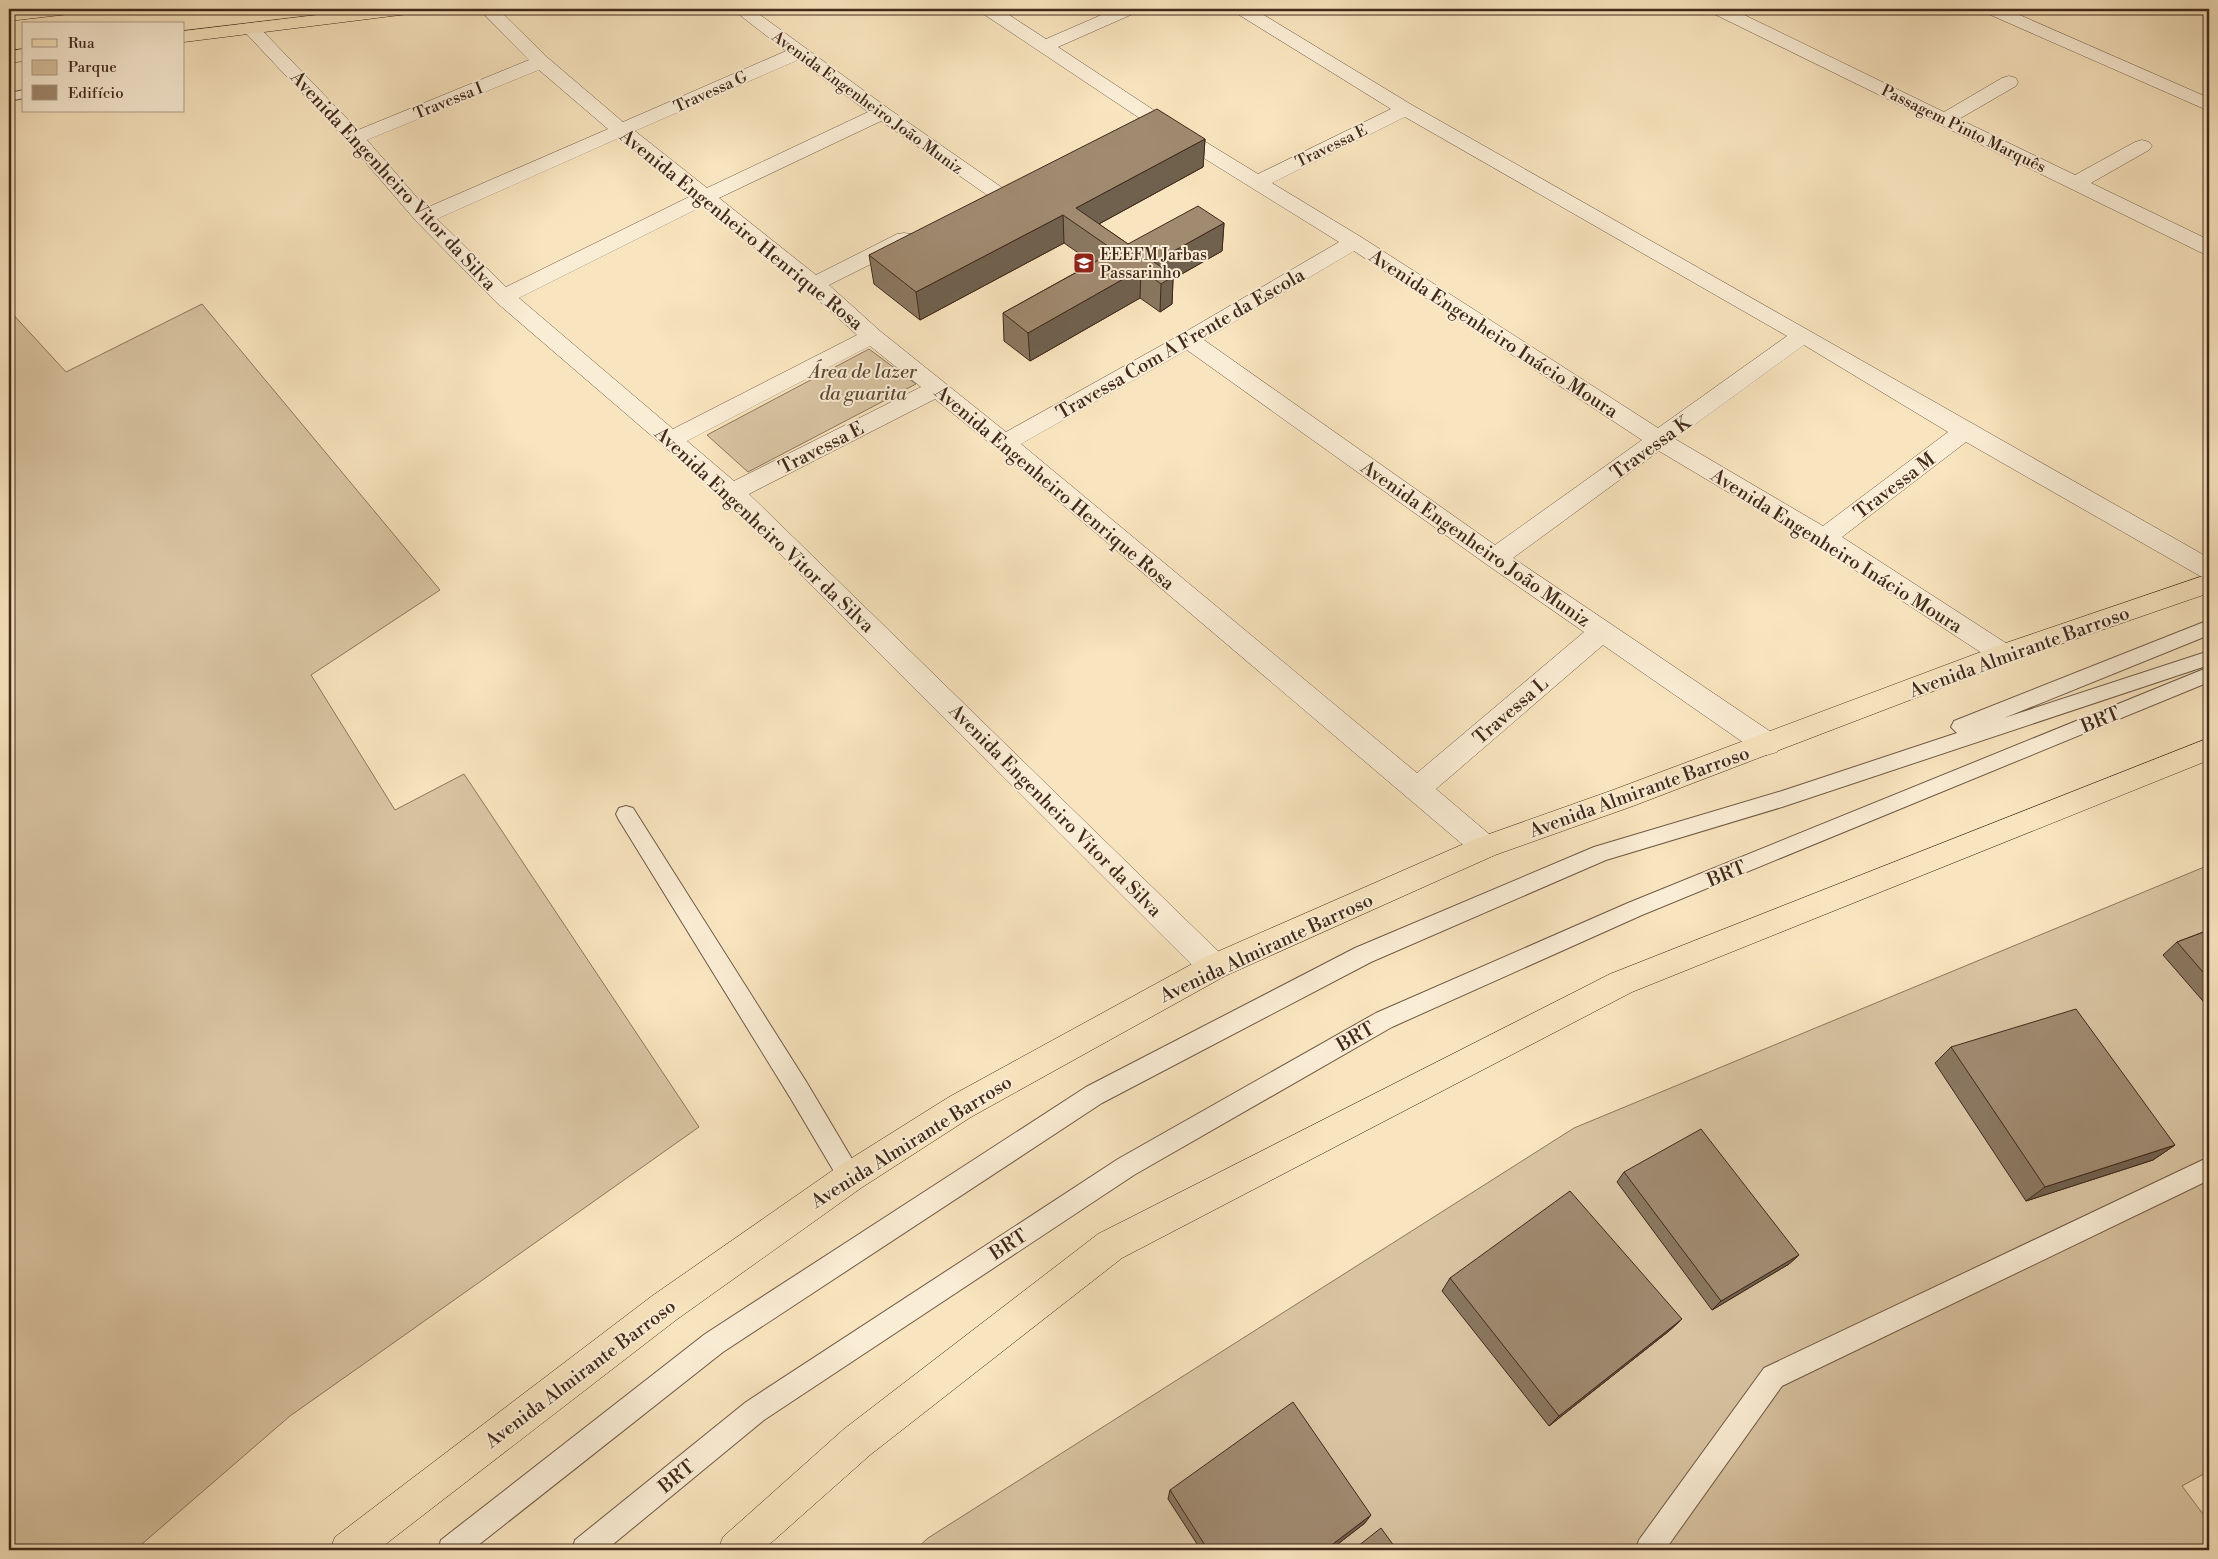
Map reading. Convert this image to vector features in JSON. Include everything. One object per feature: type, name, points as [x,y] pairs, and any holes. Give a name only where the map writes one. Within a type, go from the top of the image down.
[{"type":"main road","points":[[9,16],[69,9]]},
{"type":"main road","points":[[185,36],[408,9]]},
{"type":"main road","points":[[9,56],[22,55]]},
{"type":"main road","name":"Avenida Almirante Barroso","points":[[348,1550],[664,1308],[850,1176],[960,1107],[1214,967],[1485,847],[1614,802],[2003,654],[2209,583]]},
{"type":"main road","points":[[736,1550],[857,1442],[1110,1246],[1621,983],[2209,749]]},
{"type":"street","name":"Avenida Engenheiro Henrique Rosa","points":[[488,9],[541,62],[621,130],[814,284],[872,336],[1005,443],[1485,847]]},
{"type":"street","name":"Avenida Engenheiro João Muniz","points":[[741,9],[798,53],[996,193]]},
{"type":"street","name":"Avenida Engenheiro Inácio Moura","points":[[988,9],[1046,46],[1139,119],[1258,182],[1659,440],[1824,538],[2003,654]]},
{"type":"street","points":[[1046,46],[1129,9]]},
{"type":"street","points":[[1242,9],[1405,109],[2209,569]]},
{"type":"street","name":"Passagem Pinto Marquês","points":[[1718,9],[2209,248]]},
{"type":"street","points":[[1992,9],[2209,106]]},
{"type":"street","name":"Avenida Engenheiro Vitor da Silva","points":[[251,29],[355,138],[424,217],[504,297],[732,492],[1214,967]]},
{"type":"street","name":"Travessa G","points":[[424,217],[798,53]]},
{"type":"street","name":"Travessa I","points":[[355,138],[541,62]]},
{"type":"street","points":[[1944,119],[2009,82]]},
{"type":"street","name":"Travessa E","points":[[1258,182],[1405,109]]},
{"type":"street","points":[[504,297],[704,197],[882,113]]},
{"type":"street","points":[[2075,183],[2142,146]]},
{"type":"street","points":[[814,284],[918,232]]},
{"type":"street","name":"Travessa Com A Frente da Escola","points":[[1005,443],[1188,340],[1354,242]]},
{"type":"street","name":"Travessa K","points":[[1495,558],[1803,335]]},
{"type":"street","points":[[672,439],[872,336]]},
{"type":"street","name":"Avenida Engenheiro João Muniz","points":[[1188,340],[1495,558],[1767,744]]},
{"type":"street","name":"Travessa E","points":[[732,492],[936,388]]},
{"type":"street","name":"Travessa M","points":[[1824,538],[1965,431]]},
{"type":"street","name":"Travessa L","points":[[1417,790],[1602,631]]},
{"type":"lane","points":[[9,97],[22,94]]},
{"type":"lane","name":"BRT","points":[[1782,799],[2209,627]]},
{"type":"lane","name":"BRT","points":[[451,1550],[714,1343],[1094,1095],[1382,948],[1601,853],[1782,799],[2209,658]]},
{"type":"lane","name":"BRT","points":[[586,1550],[755,1411],[1126,1167],[1384,1020],[1635,909],[2209,674]]},
{"type":"lane","points":[[626,814],[850,1176]]},
{"type":"lane","points":[[1649,1550],[1773,1377],[2209,1168]]},
{"type":"green space","points":[[202,304],[440,590],[311,675],[395,810],[464,774],[699,1127],[290,1416],[135,1550],[9,1550],[9,310],[66,372]]},
{"type":"green space","name":"Área de lazer da guarita","points":[[869,349],[916,384],[748,472],[707,435]]},
{"type":"green space","points":[[2209,865],[2209,1471],[2182,1486],[2209,1522],[2209,1550],[915,1550],[928,1538],[1574,1128]]},
{"type":"building","points":[[1157,109],[1205,139],[1076,208],[1128,244],[1198,206],[1224,223],[1154,262],[1174,276],[1161,284],[1141,269],[1028,333],[1003,313],[1115,251],[1063,215],[916,292],[869,255]]},
{"type":"building","points":[[2209,930],[2209,979],[2177,942]]},
{"type":"building","points":[[2076,1009],[2175,1145],[2045,1187],[1951,1047]]},
{"type":"building","points":[[1701,1129],[1799,1255],[1721,1301],[1624,1172]]},
{"type":"building","points":[[1570,1191],[1682,1319],[1559,1416],[1450,1278]]},
{"type":"building","points":[[1293,1402],[1371,1515],[1325,1550],[1208,1550],[1170,1490]]},
{"type":"building","points":[[1381,1528],[1397,1550],[1353,1550]]},
{"type":"place","name":"EEEFM Jarbas Passarinho","points":[[1084,263]]}]
